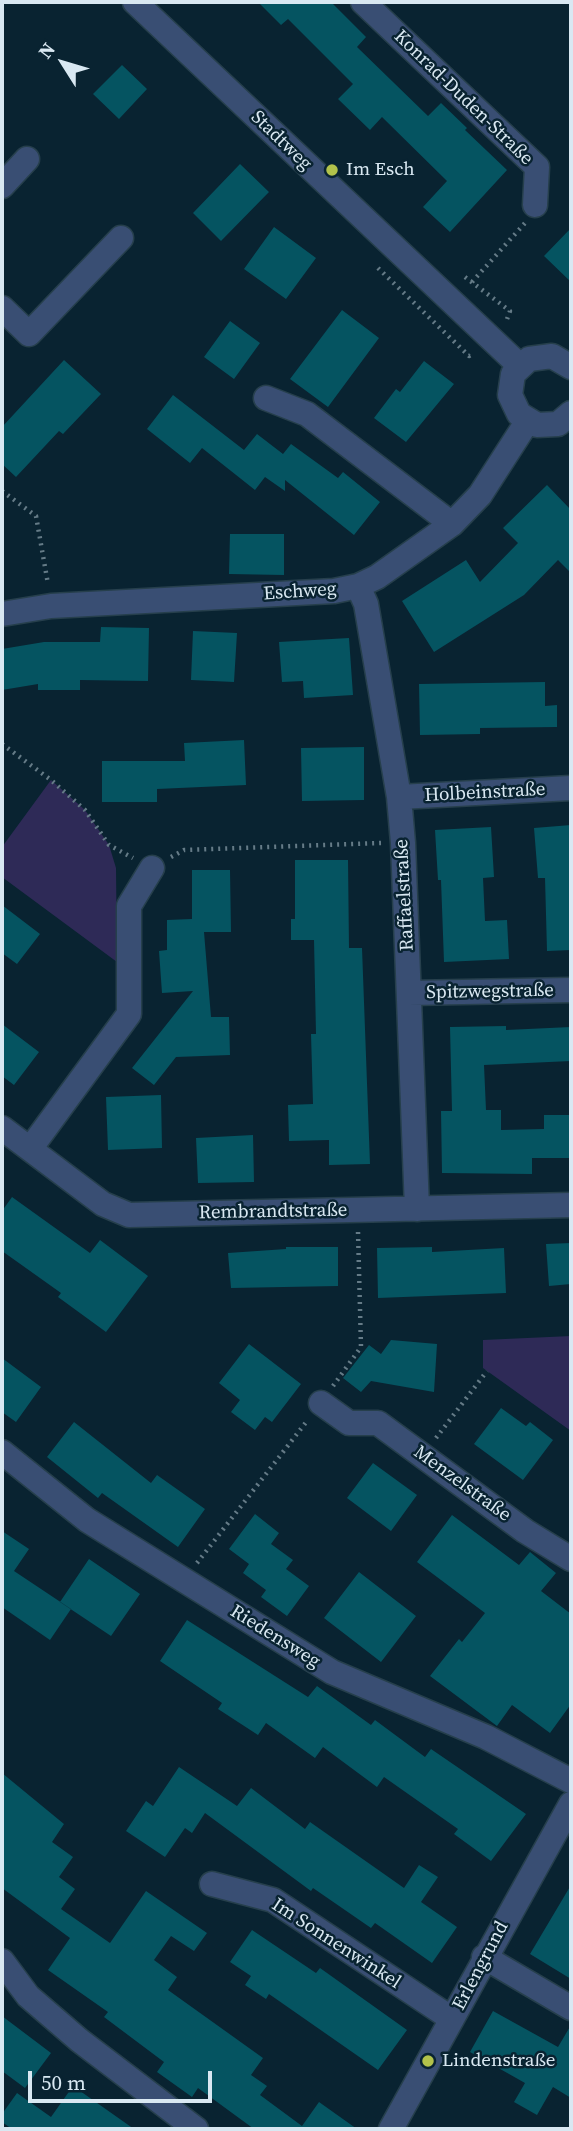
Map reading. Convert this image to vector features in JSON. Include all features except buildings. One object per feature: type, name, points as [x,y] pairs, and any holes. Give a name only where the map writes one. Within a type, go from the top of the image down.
[{"type":"street","name":"Stadtweg","points":[[135,2],[520,366]]},
{"type":"street","name":"Konrad-Duden-Straße","points":[[363,2],[537,167],[535,205]]},
{"type":"street","points":[[2,186],[27,159]]},
{"type":"street","points":[[2,308],[29,334],[121,238]]},
{"type":"street","points":[[570,418],[548,426],[527,422],[513,406],[510,395],[513,374],[520,366],[540,356],[563,360],[571,367]]},
{"type":"street","points":[[266,398],[307,414],[452,524]]},
{"type":"street","name":"Eschweg","points":[[2,614],[51,606],[334,591],[358,586],[377,577],[452,524],[480,495],[527,422]]},
{"type":"street","name":"Raffaelstraße","points":[[358,586],[366,604],[403,843],[416,1209]]},
{"type":"street","name":"Holbeinstraße","points":[[398,797],[571,788]]},
{"type":"street","points":[[30,1149],[130,1014],[129,906],[152,868]]},
{"type":"street","name":"Spitzwegstraße","points":[[409,993],[571,990]]},
{"type":"street","name":"Rembrandtstraße","points":[[2,1128],[103,1204],[130,1215],[571,1205]]},
{"type":"street","name":"Menzelstraße","points":[[321,1403],[349,1423],[378,1423],[525,1531],[571,1559]]},
{"type":"street","name":"Riedensweg","points":[[2,1452],[88,1520],[332,1672],[486,1737],[571,1781]]},
{"type":"street","name":"Erlengrund","points":[[391,2129],[571,1804]]},
{"type":"street","name":"Im Sonnenwinkel","points":[[212,1884],[273,1900],[452,2019]]},
{"type":"street","points":[[484,1957],[571,2008]]},
{"type":"street","points":[[2,1961],[28,1996],[58,2022],[196,2129]]},
{"type":"path","points":[[472,282],[519,233],[535,205]]},
{"type":"path","points":[[2,491],[36,516],[51,606]]},
{"type":"path","points":[[2,744],[51,780],[85,810],[109,845],[152,868],[184,850],[403,843]]},
{"type":"path","points":[[423,1455],[487,1371]]},
{"type":"shaded area","points":[[51,780],[85,810],[109,845],[116,868],[117,962],[2,877],[2,847]]},
{"type":"shaded area","points":[[571,1336],[571,1431],[483,1368],[483,1340]]},
{"type":"place","name":"Im Esch","points":[[332,170]]},
{"type":"place","name":"Lindenstraße","points":[[428,2061]]}]
